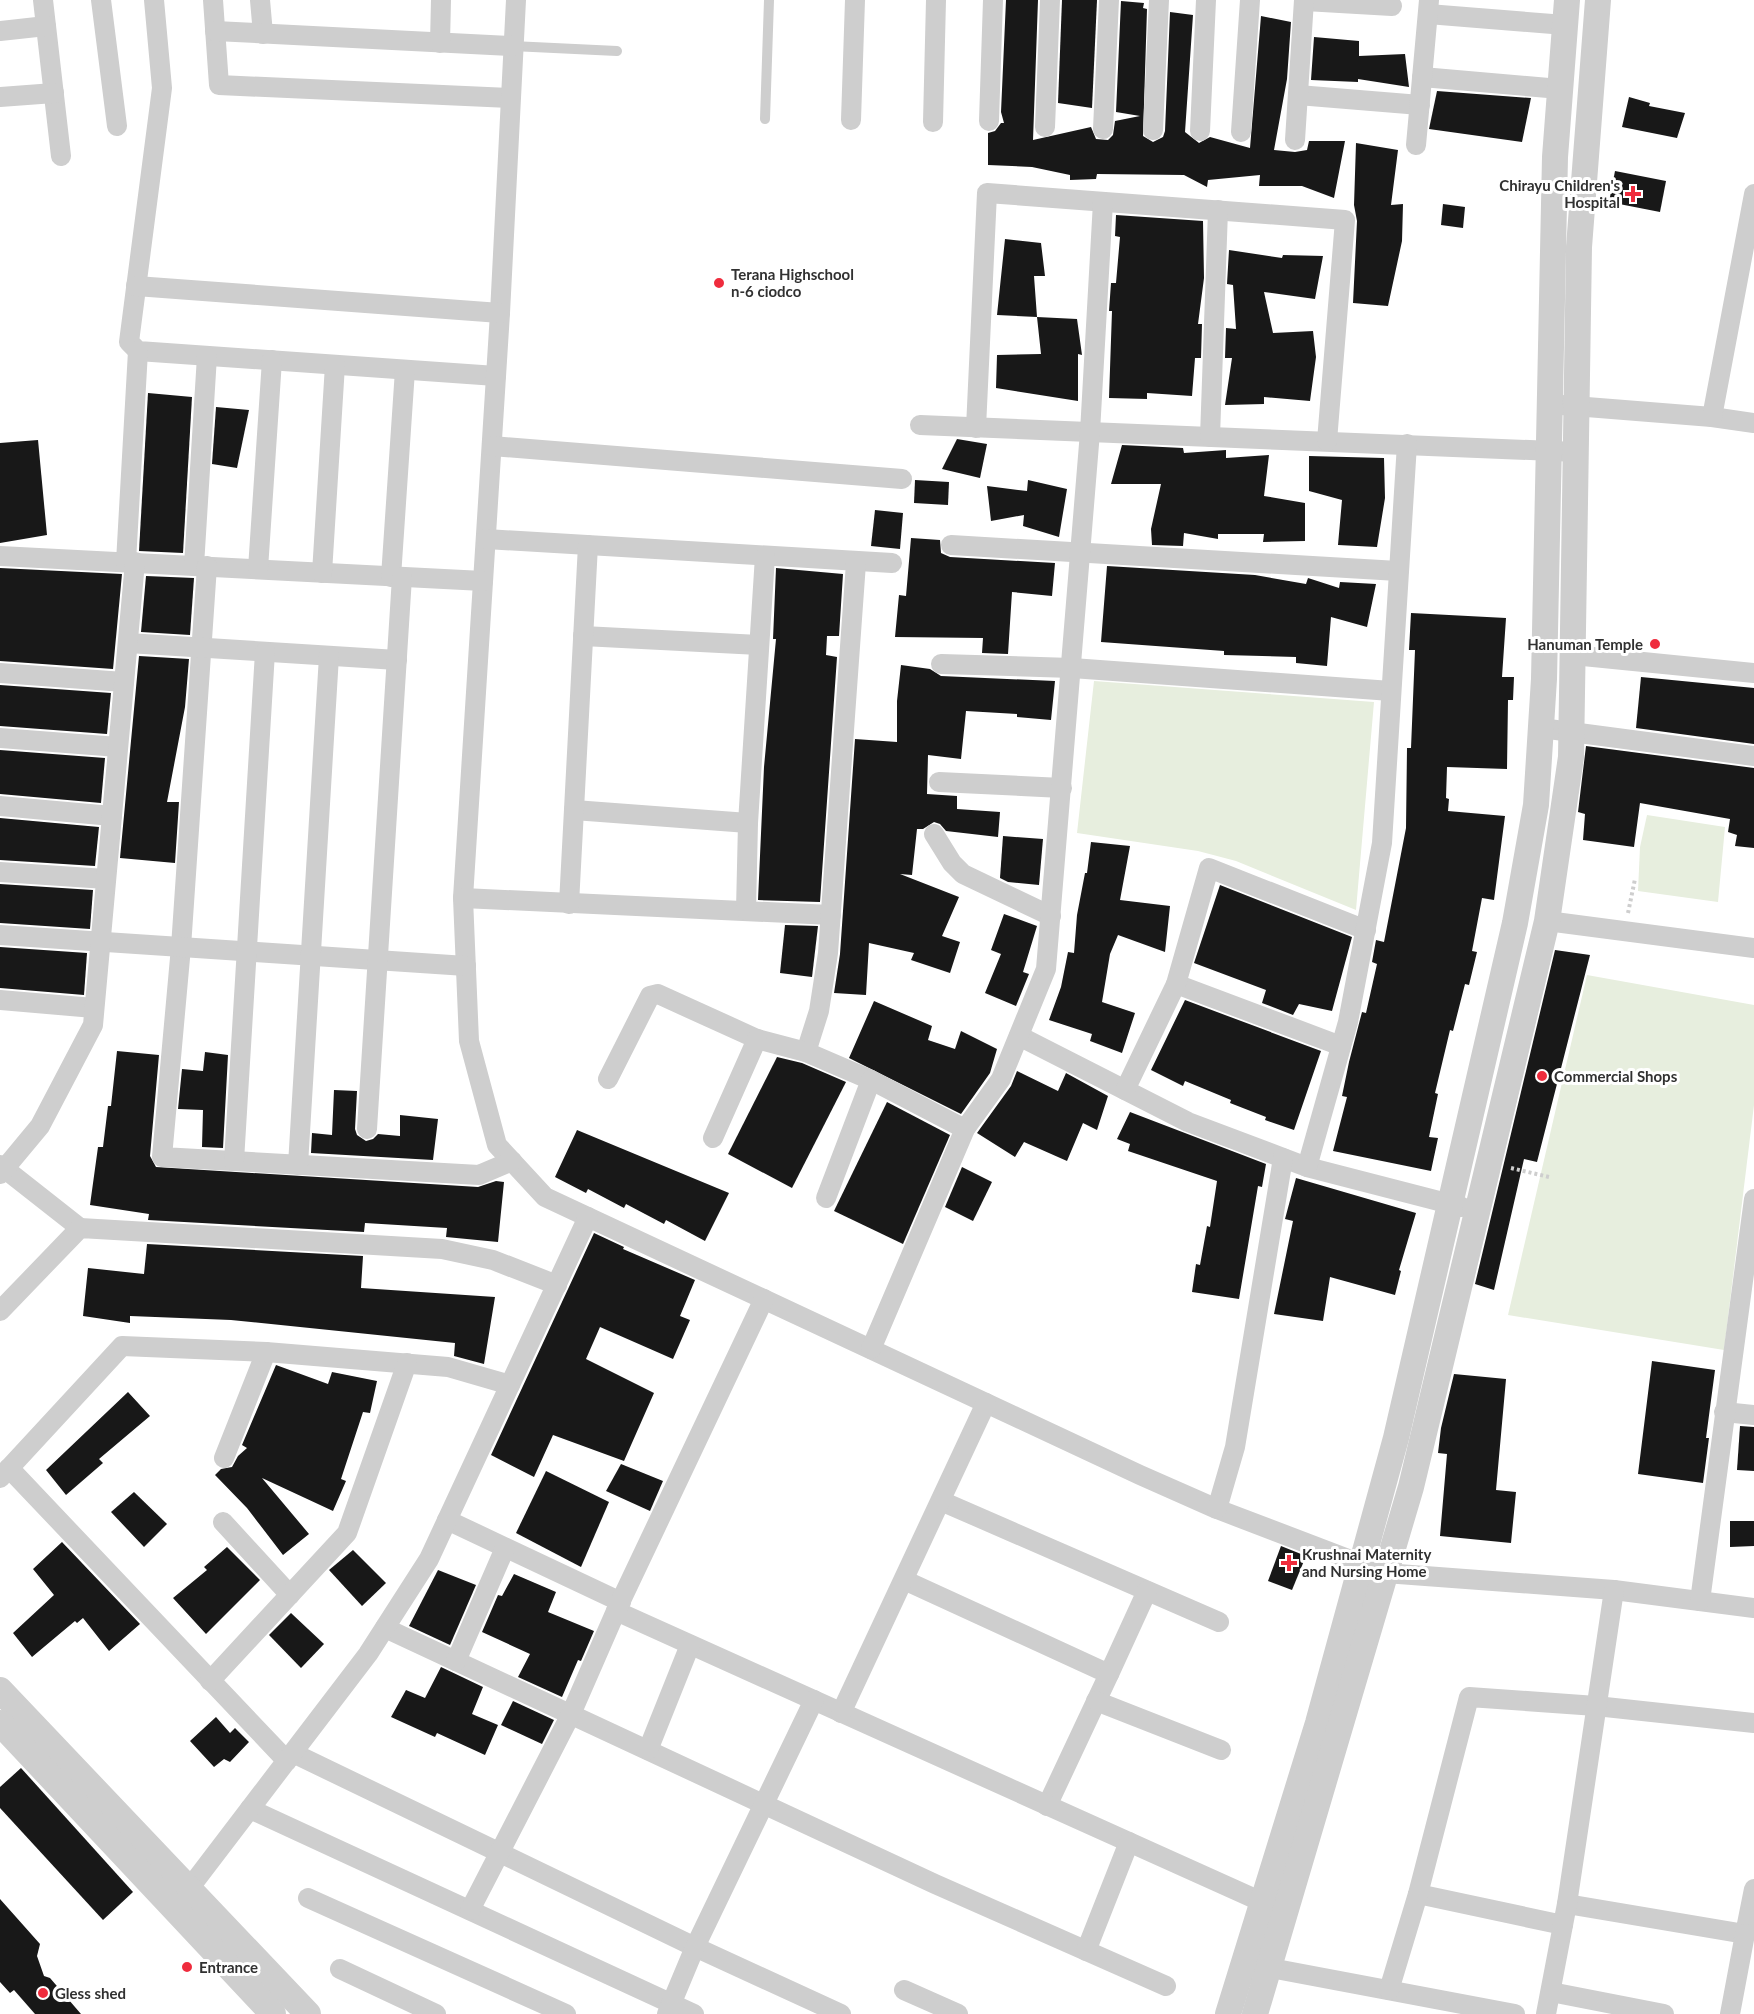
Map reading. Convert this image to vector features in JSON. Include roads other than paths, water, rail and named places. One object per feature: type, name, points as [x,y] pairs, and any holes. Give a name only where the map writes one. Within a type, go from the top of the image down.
[{"type":"street","points":[[43,0],[61,156]]},
{"type":"street","points":[[101,0],[117,126]]},
{"type":"street","points":[[154,0],[162,88],[129,342],[138,351],[496,376]]},
{"type":"street","points":[[213,0],[219,86],[510,98]]},
{"type":"street","points":[[260,0],[263,34]]},
{"type":"street","points":[[440,43],[441,0]]},
{"type":"street","points":[[516,0],[500,313],[463,898],[469,1041],[497,1145],[545,1197],[1217,1509],[1385,1573],[1614,1590],[1754,1608]]},
{"type":"street","points":[[851,120],[855,0]]},
{"type":"street","points":[[933,122],[936,0]]},
{"type":"street","points":[[989,121],[993,0]]},
{"type":"street","points":[[1045,127],[1050,0]]},
{"type":"street","points":[[1103,129],[1109,0]]},
{"type":"street","points":[[1153,130],[1159,0]]},
{"type":"street","points":[[1200,130],[1206,0]]},
{"type":"street","points":[[1241,132],[1250,0]]},
{"type":"street","points":[[1227,2014],[1318,1723],[1396,1438],[1515,922],[1536,805],[1544,679],[1554,157],[1567,0]]},
{"type":"street","points":[[1255,2014],[1411,1487],[1546,921],[1571,757],[1579,247],[1599,0]]},
{"type":"street","points":[[1295,140],[1305,1],[1392,6]]},
{"type":"street","points":[[1416,145],[1428,7],[1565,25]]},
{"type":"street","points":[[0,31],[46,26]]},
{"type":"street","points":[[215,31],[512,46]]},
{"type":"street","points":[[1422,77],[1560,89]]},
{"type":"street","points":[[0,98],[54,93]]},
{"type":"street","points":[[1298,95],[1420,105]]},
{"type":"street","points":[[976,428],[987,193],[1345,220],[1327,441]]},
{"type":"street","points":[[1712,417],[1754,194]]},
{"type":"street","points":[[871,1349],[965,1129],[1001,1079],[1046,969],[1090,432],[1103,202]]},
{"type":"street","points":[[1210,437],[1218,210]]},
{"type":"street","points":[[136,286],[500,313]]},
{"type":"street","points":[[138,351],[128,643],[93,1025],[40,1126],[1,1169],[80,1228],[442,1249],[493,1260],[557,1285]]},
{"type":"street","points":[[207,356],[201,566],[202,648],[181,947],[162,1157],[479,1175],[512,1161]]},
{"type":"street","points":[[258,569],[272,360]]},
{"type":"street","points":[[322,573],[335,365]]},
{"type":"street","points":[[367,1129],[397,660],[396,577],[405,369]]},
{"type":"street","points":[[1549,404],[1712,417],[1754,423]]},
{"type":"street","points":[[920,426],[1576,452]]},
{"type":"street","points":[[1307,1167],[1341,1046],[1382,843],[1407,444]]},
{"type":"street","points":[[492,446],[902,478]]},
{"type":"street","points":[[486,539],[856,563],[892,563]]},
{"type":"street","points":[[568,904],[588,545]]},
{"type":"street","points":[[951,545],[1398,571]]},
{"type":"street","points":[[0,556],[483,581]]},
{"type":"street","points":[[746,910],[748,823],[765,556]]},
{"type":"street","points":[[806,1052],[819,1011],[828,953],[856,563]]},
{"type":"street","points":[[583,636],[759,645]]},
{"type":"street","points":[[128,643],[397,660]]},
{"type":"street","points":[[234,1161],[265,652]]},
{"type":"street","points":[[1573,655],[1754,673]]},
{"type":"street","points":[[297,1165],[312,956],[329,656]]},
{"type":"street","points":[[941,664],[1072,668],[1391,691]]},
{"type":"street","points":[[0,673],[124,682]]},
{"type":"street","points":[[1541,729],[1754,756]]},
{"type":"street","points":[[0,738],[118,747]]},
{"type":"street","points":[[939,782],[1062,788]]},
{"type":"street","points":[[0,806],[112,816]]},
{"type":"street","points":[[574,810],[748,823]]},
{"type":"street","points":[[934,834],[952,863],[963,874],[1052,916]]},
{"type":"street","points":[[1125,1090],[1176,984],[1209,868],[1366,930]]},
{"type":"street","points":[[0,872],[106,879]]},
{"type":"street","points":[[463,898],[831,915]]},
{"type":"street","points":[[1546,921],[1754,948]]},
{"type":"street","points":[[0,935],[466,966]]},
{"type":"street","points":[[1176,984],[1341,1046]]},
{"type":"street","points":[[608,1079],[650,996],[666,996],[757,1039],[806,1052],[871,1080],[965,1129]]},
{"type":"street","points":[[0,1000],[94,1008]]},
{"type":"street","points":[[1019,1036],[1188,1122],[1307,1167],[1478,1211]]},
{"type":"street","points":[[713,1138],[757,1039]]},
{"type":"street","points":[[826,1198],[871,1080]]},
{"type":"street","points":[[1217,1509],[1235,1447],[1283,1158]]},
{"type":"street","points":[[1700,1601],[1724,1412],[1753,1220],[1754,1199]]},
{"type":"street","points":[[169,1906],[188,1890],[290,1757],[385,1628],[429,1559],[588,1217]]},
{"type":"street","points":[[0,1311],[80,1228]]},
{"type":"street","points":[[470,1910],[571,1714],[764,1299]]},
{"type":"street","points":[[510,1384],[448,1367],[266,1352],[122,1346],[4,1473],[210,1681],[290,1757],[842,2014]]},
{"type":"street","points":[[224,1458],[266,1352]]},
{"type":"street","points":[[210,1681],[346,1533],[407,1363]]},
{"type":"street","points":[[841,1713],[987,1403]]},
{"type":"street","points":[[1724,1412],[1754,1415]]},
{"type":"street","points":[[941,1501],[1219,1622]]},
{"type":"street","points":[[447,1520],[690,1645],[1286,1912]]},
{"type":"street","points":[[223,1522],[290,1595]]},
{"type":"street","points":[[456,1661],[505,1548]]},
{"type":"street","points":[[904,1580],[1109,1674]]},
{"type":"street","points":[[1546,2014],[1568,1904],[1614,1590]]},
{"type":"street","points":[[1047,1806],[1147,1591]]},
{"type":"street","points":[[385,1628],[762,1803],[1166,1986]]},
{"type":"street","points":[[648,1750],[690,1645]]},
{"type":"street","points":[[0,1690],[9,1729],[169,1906],[273,2014]]},
{"type":"street","points":[[1389,1990],[1418,1894],[1469,1697],[1596,1706],[1754,1723]]},
{"type":"street","points":[[669,2009],[695,1947],[762,1803],[814,1700]]},
{"type":"street","points":[[1096,1701],[1221,1750]]},
{"type":"street","points":[[9,1729],[188,1890],[308,2014]]},
{"type":"street","points":[[250,1809],[470,1910],[669,2009],[694,2014]]},
{"type":"street","points":[[1086,1951],[1128,1842]]},
{"type":"street","points":[[1730,2014],[1754,1889]]},
{"type":"street","points":[[1418,1894],[1563,1925]]},
{"type":"street","points":[[308,1898],[566,2014]]},
{"type":"street","points":[[1568,1904],[1745,1934]]},
{"type":"street","points":[[1243,1963],[1515,2014]]},
{"type":"street","points":[[339,1969],[436,2014]]},
{"type":"street","points":[[904,1990],[958,2014]]},
{"type":"street","points":[[1551,1992],[1664,2014]]},
{"type":"lane","points":[[765,119],[770,0]]},
{"type":"lane","points":[[512,46],[617,51]]},
{"type":"place","name":"Chirayu Children's Hospital","points":[[1633,194]]},
{"type":"place","name":"Terana Highschool n-6 ciodco","points":[[719,283]]},
{"type":"place","name":"Hanuman Temple","points":[[1655,644]]},
{"type":"place","name":"Commercial Shops","points":[[1542,1076]]},
{"type":"place","name":"Krushnai Maternity and Nursing Home","points":[[1289,1563]]},
{"type":"place","name":"Entrance","points":[[187,1967]]},
{"type":"place","name":"Gless shed","points":[[43,1993]]}]
